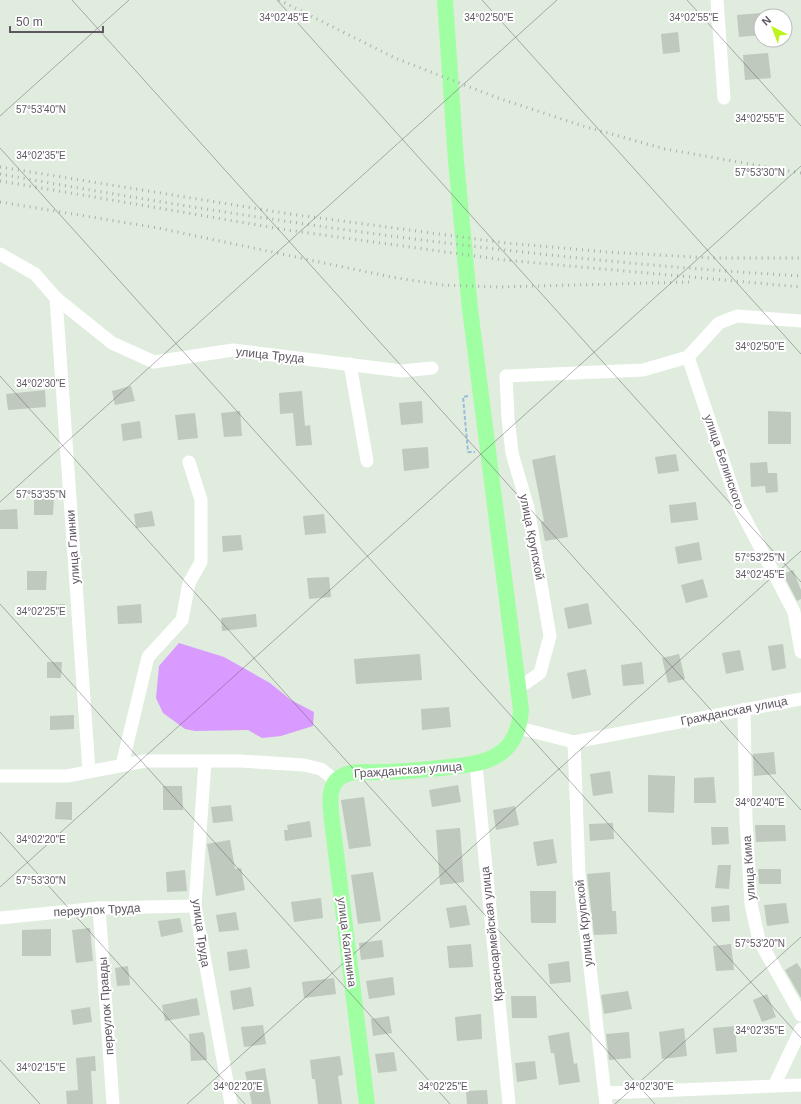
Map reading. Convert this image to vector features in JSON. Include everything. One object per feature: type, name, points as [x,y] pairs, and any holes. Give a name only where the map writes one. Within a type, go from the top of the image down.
[{"type":"main road","points":[[444,0],[456,161],[470,309],[496,515],[520,687],[521,710],[518,728]]},
{"type":"main road","name":"Гражданская улица","points":[[336,781],[342,776],[350,773],[392,772],[476,765],[490,760],[502,752],[509,745],[518,728]]},
{"type":"main road","name":"улица Калинина","points":[[336,781],[330,797],[332,821],[367,1104]]},
{"type":"street","points":[[717,0],[724,98]]},
{"type":"street","name":"улица Труда","points":[[0,254],[35,274],[56,298],[112,343],[154,362],[233,350],[402,371],[432,368]]},
{"type":"street","name":"улица Глинки","points":[[56,298],[89,771]]},
{"type":"street","points":[[688,357],[719,323],[737,316],[801,321]]},
{"type":"street","name":"улица Крупской","points":[[520,687],[540,673],[550,636],[528,508],[512,453],[508,418],[506,376],[643,370],[688,357]]},
{"type":"street","name":"улица Белинского","points":[[688,357],[738,505],[798,611],[801,652]]},
{"type":"street","points":[[350,364],[367,461]]},
{"type":"street","points":[[122,765],[148,657],[182,620],[189,583],[201,562],[201,500],[190,462]]},
{"type":"street","name":"Гражданская улица","points":[[518,728],[574,742],[801,699]]},
{"type":"street","name":"улица Кима","points":[[744,709],[746,820],[751,904],[759,940],[801,1015]]},
{"type":"street","name":"улица Крупской","points":[[574,742],[579,874],[587,956],[605,1098]]},
{"type":"street","name":"Гражданская улица","points":[[0,776],[67,776],[145,761],[205,761],[304,765],[321,769],[336,781]]},
{"type":"street","name":"улица Труда","points":[[205,761],[195,906],[231,1104]]},
{"type":"street","name":"Красноармейская улица","points":[[476,765],[509,1104]]},
{"type":"street","name":"переулок Труда","points":[[0,918],[99,908],[195,906]]},
{"type":"street","name":"переулок Правды","points":[[99,908],[113,1104]]},
{"type":"street","points":[[774,1086],[801,1029]]},
{"type":"street","points":[[605,1098],[801,1085]]},
{"type":"path","points":[[468,396],[463,397],[468,452]]},
{"type":"shaded area","points":[[179,643],[224,657],[270,683],[291,700],[314,712],[313,726],[281,736],[262,738],[248,730],[195,731],[185,729],[163,713],[156,698],[159,666]]},
{"type":"building","points":[[753,14],[753,36],[739,37],[737,15]]},
{"type":"building","points":[[678,32],[680,52],[663,54],[661,34]]},
{"type":"building","points":[[768,53],[771,78],[745,80],[743,55]]},
{"type":"building","points":[[131,386],[135,401],[115,405],[112,391]]},
{"type":"building","points":[[45,390],[46,407],[8,410],[6,394]]},
{"type":"building","points":[[302,391],[305,426],[310,425],[312,445],[296,446],[293,413],[280,414],[279,393]]},
{"type":"building","points":[[422,401],[423,423],[401,425],[399,403]]},
{"type":"building","points":[[240,411],[242,436],[224,437],[221,413]]},
{"type":"building","points":[[768,411],[791,412],[791,444],[768,444]]},
{"type":"building","points":[[195,413],[198,438],[178,440],[175,415]]},
{"type":"building","points":[[140,421],[142,438],[123,441],[121,424]]},
{"type":"building","points":[[428,447],[429,468],[404,471],[402,449]]},
{"type":"building","points":[[676,454],[679,471],[658,474],[655,457]]},
{"type":"building","points":[[555,455],[568,537],[545,541],[541,522],[544,521],[532,460]]},
{"type":"building","points":[[767,462],[768,473],[777,473],[778,492],[766,493],[765,486],[751,487],[750,463]]},
{"type":"building","points":[[34,496],[54,496],[53,515],[34,515]]},
{"type":"building","points":[[696,502],[698,520],[671,523],[669,505]]},
{"type":"building","points":[[17,509],[18,529],[0,529],[0,510]]},
{"type":"building","points":[[152,511],[155,526],[136,528],[134,514]]},
{"type":"building","points":[[324,514],[326,533],[305,535],[303,516]]},
{"type":"building","points":[[241,535],[243,550],[223,552],[222,536]]},
{"type":"building","points":[[699,542],[702,560],[678,564],[675,547]]},
{"type":"building","points":[[793,570],[801,590],[801,599],[797,601],[783,574]]},
{"type":"building","points":[[27,571],[47,571],[46,590],[27,590]]},
{"type":"building","points":[[329,577],[331,597],[309,599],[307,578]]},
{"type":"building","points":[[703,579],[708,597],[686,603],[681,585]]},
{"type":"building","points":[[588,603],[592,624],[568,629],[564,608]]},
{"type":"building","points":[[65,604],[66,615],[48,616],[47,605]]},
{"type":"building","points":[[141,604],[142,623],[118,624],[117,606]]},
{"type":"building","points":[[256,614],[257,627],[222,631],[221,618]]},
{"type":"building","points":[[783,644],[786,668],[772,671],[768,646]]},
{"type":"building","points":[[740,650],[744,670],[726,674],[722,653]]},
{"type":"building","points":[[420,654],[422,680],[356,684],[354,659]]},
{"type":"building","points":[[679,654],[685,679],[668,683],[662,658]]},
{"type":"building","points":[[47,662],[62,662],[61,678],[47,678]]},
{"type":"building","points":[[642,662],[644,684],[623,686],[621,665]]},
{"type":"building","points":[[586,669],[591,695],[572,699],[567,673]]},
{"type":"building","points":[[449,707],[451,727],[422,730],[421,709]]},
{"type":"building","points":[[74,715],[74,729],[50,730],[50,716]]},
{"type":"building","points":[[774,752],[776,774],[754,776],[753,754]]},
{"type":"building","points":[[610,771],[613,793],[593,796],[590,774]]},
{"type":"building","points":[[648,775],[675,776],[674,813],[648,812]]},
{"type":"building","points":[[714,777],[716,803],[694,803],[694,778]]},
{"type":"building","points":[[458,785],[461,802],[432,807],[429,790]]},
{"type":"building","points":[[163,786],[182,786],[183,810],[163,810]]},
{"type":"building","points":[[364,797],[371,846],[349,849],[341,800]]},
{"type":"building","points":[[56,802],[72,802],[72,820],[55,819]]},
{"type":"building","points":[[231,805],[233,821],[213,823],[211,807]]},
{"type":"building","points":[[515,806],[519,825],[496,830],[493,810]]},
{"type":"building","points":[[310,821],[312,837],[285,841],[284,830],[288,830],[287,825]]},
{"type":"building","points":[[613,823],[614,839],[590,841],[589,824]]},
{"type":"building","points":[[755,825],[785,825],[786,841],[756,842]]},
{"type":"building","points":[[711,827],[728,827],[729,844],[712,845]]},
{"type":"building","points":[[460,828],[464,882],[440,885],[436,830]]},
{"type":"building","points":[[553,839],[557,863],[537,866],[533,842]]},
{"type":"building","points":[[230,840],[235,869],[241,868],[245,890],[216,896],[207,844]]},
{"type":"building","points":[[718,865],[731,865],[729,889],[715,888]]},
{"type":"building","points":[[758,869],[781,869],[781,884],[759,884]]},
{"type":"building","points":[[185,870],[187,891],[167,892],[166,872]]},
{"type":"building","points":[[373,872],[381,921],[358,924],[351,875]]},
{"type":"building","points":[[610,872],[612,911],[616,911],[617,934],[594,935],[587,874]]},
{"type":"building","points":[[530,891],[556,891],[556,923],[531,923]]},
{"type":"building","points":[[321,898],[323,918],[294,922],[291,902]]},
{"type":"building","points":[[786,903],[789,923],[767,926],[764,905]]},
{"type":"building","points":[[466,905],[470,925],[450,928],[446,908]]},
{"type":"building","points":[[729,905],[730,921],[712,922],[711,907]]},
{"type":"building","points":[[236,912],[239,930],[219,932],[216,915]]},
{"type":"building","points":[[180,918],[183,932],[161,937],[158,921]]},
{"type":"building","points":[[90,928],[93,961],[76,963],[72,930]]},
{"type":"building","points":[[51,929],[51,956],[22,956],[22,930]]},
{"type":"building","points":[[382,940],[384,957],[361,960],[359,943]]},
{"type":"building","points":[[471,944],[473,967],[449,968],[447,946]]},
{"type":"building","points":[[731,944],[734,970],[716,971],[713,946]]},
{"type":"building","points":[[247,949],[250,968],[229,971],[227,952]]},
{"type":"building","points":[[569,961],[571,982],[550,984],[548,964]]},
{"type":"building","points":[[797,963],[801,969],[801,998],[785,970]]},
{"type":"building","points":[[128,966],[130,985],[117,986],[115,968]]},
{"type":"building","points":[[393,977],[395,995],[369,999],[366,981]]},
{"type":"building","points":[[334,978],[336,994],[304,998],[302,982]]},
{"type":"building","points":[[251,987],[254,1006],[233,1010],[230,991]]},
{"type":"building","points":[[628,991],[632,1009],[604,1014],[601,995]]},
{"type":"building","points":[[767,994],[776,1017],[762,1022],[753,1000]]},
{"type":"building","points":[[511,996],[536,996],[537,1018],[512,1018]]},
{"type":"building","points":[[197,998],[200,1015],[165,1021],[162,1005]]},
{"type":"building","points":[[90,1007],[92,1022],[73,1025],[71,1010]]},
{"type":"building","points":[[481,1014],[482,1039],[457,1041],[455,1017]]},
{"type":"building","points":[[389,1016],[392,1033],[373,1036],[371,1019]]},
{"type":"building","points":[[263,1025],[266,1044],[244,1047],[241,1027]]},
{"type":"building","points":[[735,1026],[737,1052],[716,1054],[713,1028]]},
{"type":"building","points":[[684,1028],[687,1056],[662,1059],[659,1032]]},
{"type":"building","points":[[203,1032],[205,1037],[207,1060],[191,1061],[189,1034]]},
{"type":"building","points":[[569,1032],[574,1064],[577,1063],[580,1082],[559,1085],[554,1053],[551,1053],[548,1036]]},
{"type":"building","points":[[629,1032],[631,1058],[609,1060],[606,1034]]},
{"type":"building","points":[[394,1052],[397,1071],[378,1073],[375,1054]]},
{"type":"building","points":[[95,1056],[96,1071],[91,1071],[93,1104],[67,1104],[66,1091],[78,1090],[76,1058]]},
{"type":"building","points":[[340,1056],[343,1075],[338,1076],[342,1104],[318,1104],[315,1079],[312,1079],[310,1060]]},
{"type":"building","points":[[535,1061],[537,1079],[517,1082],[515,1063]]},
{"type":"building","points":[[265,1068],[271,1104],[252,1104],[245,1072]]},
{"type":"building","points":[[487,1090],[488,1104],[467,1104],[466,1091]]},
{"type":"railway","points":[[279,0],[395,58],[498,98],[583,126],[665,149],[801,173]]},
{"type":"railway","points":[[0,167],[290,214],[506,243],[607,252],[710,258],[801,258]]},
{"type":"railway","points":[[0,174],[199,208],[399,237],[600,260],[801,276]]},
{"type":"railway","points":[[0,181],[287,230],[504,260],[801,287]]},
{"type":"railway","points":[[0,202],[158,228],[391,277],[443,285],[498,287],[689,282]]}]
